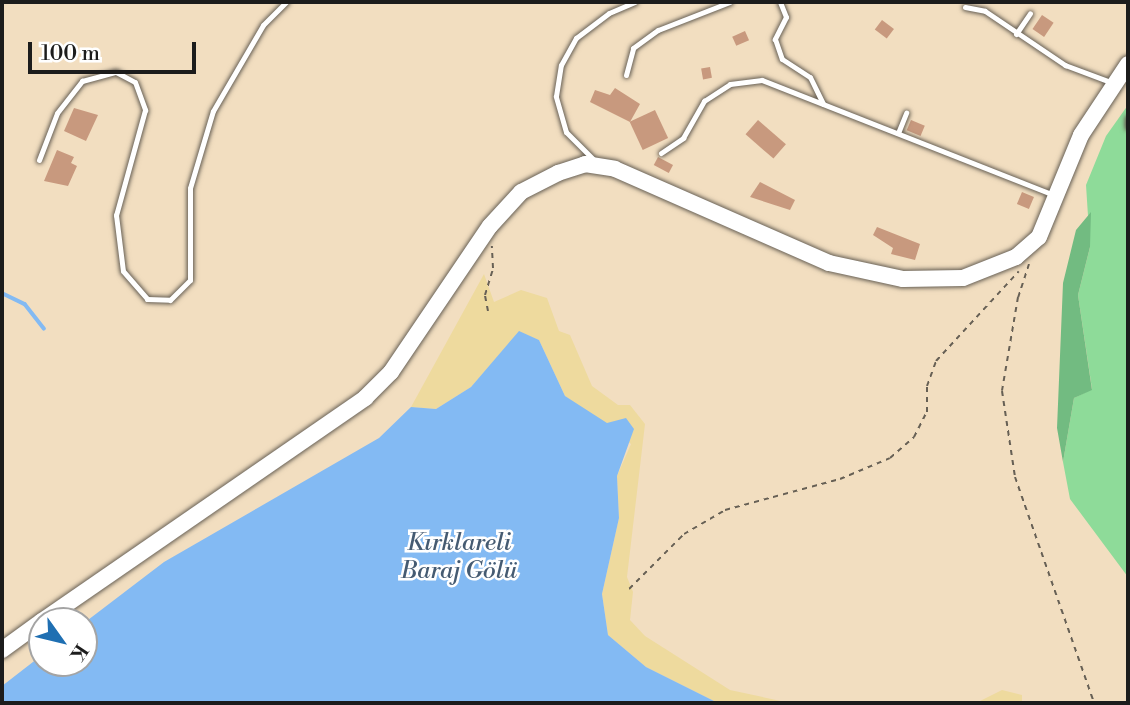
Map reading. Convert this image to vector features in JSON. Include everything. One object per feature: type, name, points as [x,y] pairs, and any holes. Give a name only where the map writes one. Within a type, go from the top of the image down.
[{"type":"street","points":[[62,607],[365,398],[391,372],[486,232],[521,192],[558,173],[585,164],[615,169],[829,264],[902,279],[963,278],[1016,257],[1039,237],[1081,135],[1128,64]]},
{"type":"street","points":[[2,650],[28,631]]},
{"type":"lane","points":[[39,160],[57,113],[82,81],[116,72],[135,82],[145,110],[116,215],[123,271],[147,299],[170,300],[190,280],[190,188],[213,111],[263,25],[286,2]]},
{"type":"lane","points":[[600,166],[566,132],[556,96],[561,65],[576,38],[609,13],[635,2]]},
{"type":"lane","points":[[626,75],[633,48],[658,30],[730,2]]},
{"type":"lane","points":[[780,2],[786,17],[775,39],[782,59],[810,77],[823,104]]},
{"type":"lane","points":[[965,7],[985,11],[1065,65],[1114,83]]},
{"type":"lane","points":[[1016,34],[1030,13]]},
{"type":"lane","points":[[661,153],[683,138],[704,101],[730,84],[762,80],[1056,196]]},
{"type":"lane","points":[[898,133],[906,113]]},
{"type":"lane","points":[[1128,118],[1128,127]]},
{"type":"path","points":[[486,232],[494,249],[485,295],[488,311]]},
{"type":"path","points":[[629,589],[684,534],[725,510],[840,478],[890,458],[914,437],[927,412],[927,386],[936,360],[1032,258],[1018,297],[1002,391],[1015,477],[1094,703]]},
{"type":"green space","points":[[1128,105],[1128,577],[1070,499],[1063,462],[1074,398],[1092,389],[1078,295],[1090,247],[1086,185],[1106,136]]},
{"type":"green space","points":[[1091,212],[1090,247],[1078,295],[1092,390],[1074,398],[1063,462],[1057,428],[1063,283],[1076,230]]},
{"type":"sand","points":[[484,274],[494,302],[521,290],[547,298],[559,331],[570,335],[592,386],[618,405],[630,405],[645,424],[627,577],[633,592],[630,620],[645,636],[730,690],[790,703],[718,703],[646,667],[608,635],[602,594],[619,518],[617,476],[631,444],[565,396],[539,340],[519,332],[471,387],[436,409],[411,407]]},
{"type":"sand","points":[[1002,690],[1022,695],[1022,703],[976,703]]},
{"type":"water","name":"Kırklareli Baraj Gölü","points":[[519,331],[539,340],[565,396],[607,423],[626,418],[634,429],[617,476],[619,518],[602,594],[608,635],[646,667],[718,703],[2,703],[2,686],[28,666],[28,677],[98,677],[98,612],[164,562],[379,438],[411,407],[436,409],[471,387]]},
{"type":"building","points":[[1042,15],[1054,23],[1044,37],[1032,29]]},
{"type":"building","points":[[882,20],[894,29],[887,39],[875,30]]},
{"type":"building","points":[[745,31],[749,40],[736,46],[732,37]]},
{"type":"building","points":[[710,67],[712,78],[703,79],[701,69]]},
{"type":"building","points":[[615,88],[640,104],[630,122],[590,102],[595,90],[610,95]]},
{"type":"building","points":[[74,108],[98,115],[86,141],[64,131]]},
{"type":"building","points":[[655,110],[668,138],[643,150],[630,122]]},
{"type":"building","points":[[758,120],[786,144],[773,159],[746,134]]},
{"type":"building","points":[[911,120],[925,126],[921,136],[907,130]]},
{"type":"building","points":[[57,150],[74,157],[71,163],[77,166],[68,186],[44,181]]},
{"type":"building","points":[[658,157],[673,165],[669,173],[654,165]]},
{"type":"building","points":[[760,182],[795,200],[790,210],[750,197]]},
{"type":"building","points":[[1022,192],[1034,197],[1029,209],[1017,204]]},
{"type":"building","points":[[877,227],[920,244],[915,260],[891,254],[893,248],[873,235]]},
{"type":"waterway","points":[[2,293],[25,304],[44,328]]}]
